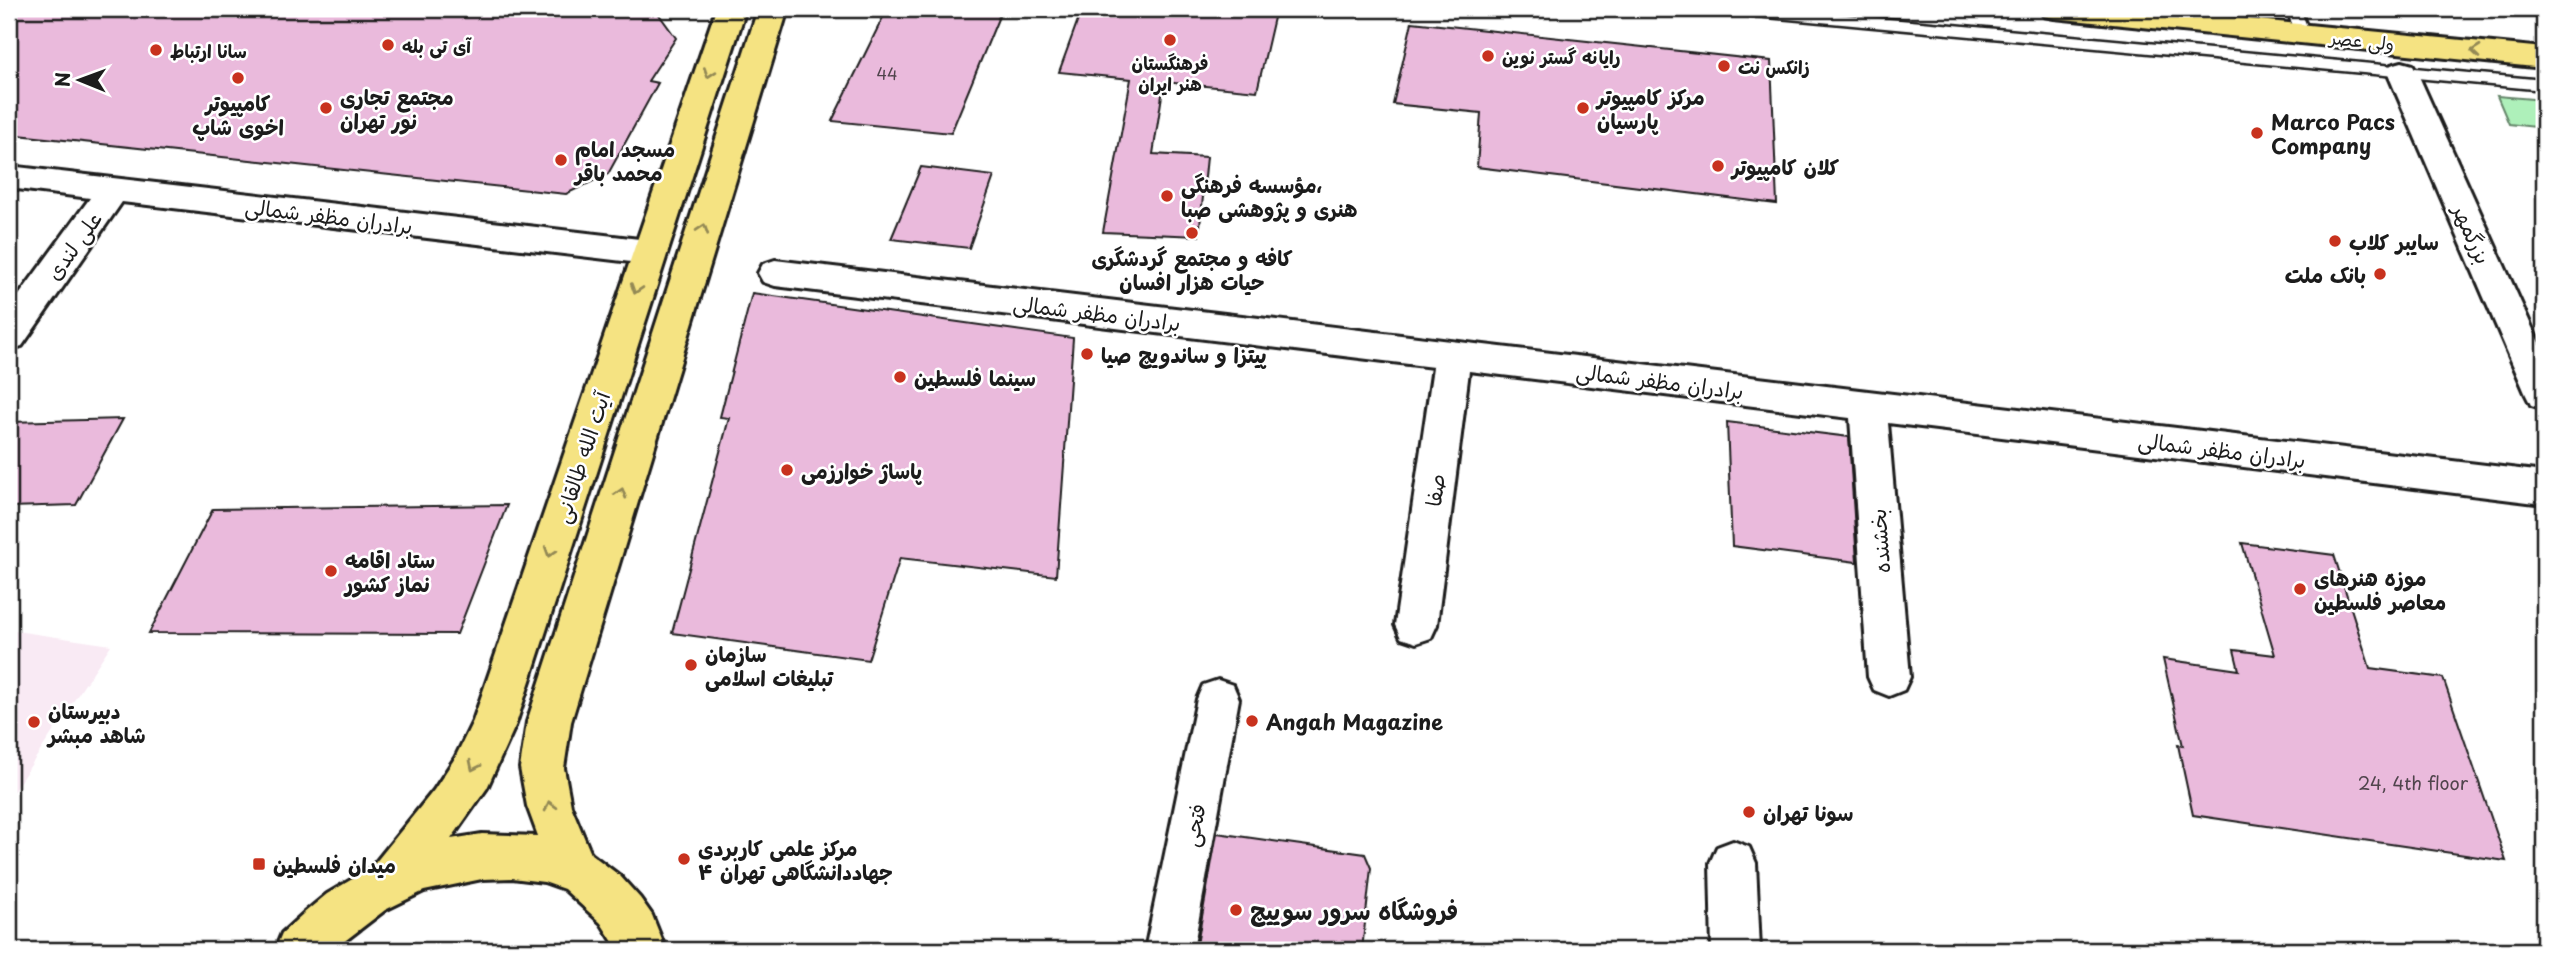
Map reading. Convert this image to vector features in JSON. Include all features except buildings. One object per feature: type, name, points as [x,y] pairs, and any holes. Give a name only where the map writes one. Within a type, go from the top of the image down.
[{"type":"main road","name":"آیت الله طالقانی","points":[[388,883],[450,805],[471,773],[494,724],[731,9]]},
{"type":"main road","points":[[574,870],[549,806],[542,768],[549,722],[773,9]]},
{"type":"main road","name":"ولی عصر","points":[[2054,9],[2298,21],[2387,43],[2544,58]]},
{"type":"main road","points":[[2387,43],[2402,72]]},
{"type":"main road","points":[[299,950],[325,923],[388,883],[438,863],[486,855],[533,857],[574,870],[613,899],[640,942],[642,950]]},
{"type":"street","name":"بزرگمهر","points":[[2402,72],[2544,395]]},
{"type":"street","name":"برادران مظفر شمالی","points":[[9,177],[649,252]]},
{"type":"street","name":"علی لندی","points":[[9,336],[114,189]]},
{"type":"street","name":"برادران مظفر شمالی","points":[[775,273],[2544,488]]},
{"type":"street","name":"صفا","points":[[1416,625],[1453,355]]},
{"type":"street","name":"بخشنده","points":[[1868,406],[1889,677]]},
{"type":"street","name":"فتحی","points":[[1169,950],[1218,699]]},
{"type":"street","points":[[1733,863],[1736,950]]},
{"type":"lane","points":[[1735,9],[2544,85]]},
{"type":"shaded area","name":"دبیرستان شاهد مبشر","points":[[9,630],[111,645],[9,798]]},
{"type":"green space","points":[[2497,96],[2544,100],[2544,128],[2509,124]]},
{"type":"place","name":"فرهنگستان هنر ایران","points":[[1170,40]]},
{"type":"place","name":"آی تی بله","points":[[388,45]]},
{"type":"place","name":"سانا ارتباط","points":[[156,50]]},
{"type":"place","name":"رایانه گستر نوین","points":[[1488,56]]},
{"type":"place","name":"زانکس نت","points":[[1724,66]]},
{"type":"place","name":"کامپیوتر اخوی شاپ","points":[[238,78]]},
{"type":"place","name":"مجتمع تجاری نور تهران","points":[[326,108]]},
{"type":"place","name":"مرکز کامپیوتر پارسیان","points":[[1583,108]]},
{"type":"place","name":"Marco Pacs Company","points":[[2257,133]]},
{"type":"place","name":"مسجد امام محمد باقر","points":[[561,160]]},
{"type":"place","name":"کلان کامپیوتر","points":[[1718,166]]},
{"type":"place","name":"مؤسسه فرهنگی، هنری و پژوهشی صبا","points":[[1167,196]]},
{"type":"place","name":"کافه و مجتمع گردشگری حیات هزار افسان","points":[[1192,233]]},
{"type":"place","name":"سایبر کلاب","points":[[2335,241]]},
{"type":"place","name":"بانک ملت","points":[[2380,274]]},
{"type":"place","name":"پیتزا و ساندویچ صیا","points":[[1087,354]]},
{"type":"place","name":"سینما فلسطین","points":[[900,377]]},
{"type":"place","name":"پاساژ خوارزمی","points":[[787,470]]},
{"type":"place","name":"ستاد اقامه نماز کشور","points":[[331,571]]},
{"type":"place","name":"موزه هنرهای معاصر فلسطین","points":[[2300,589]]},
{"type":"place","name":"سازمان تبلیغات اسلامی","points":[[691,665]]},
{"type":"place","name":"Angah Magazine","points":[[1252,721]]},
{"type":"place","name":"دبیرستان شاهد مبشر","points":[[34,722]]},
{"type":"place","name":"سونا تهران","points":[[1749,812]]},
{"type":"place","name":"مرکز علمی کاربردی جهاددانشگاهی تهران ۴","points":[[684,859]]},
{"type":"place","name":"میدان فلسطین","points":[[259,864]]},
{"type":"place","name":"فروشگاه سرور سوییچ","points":[[1236,910]]}]
